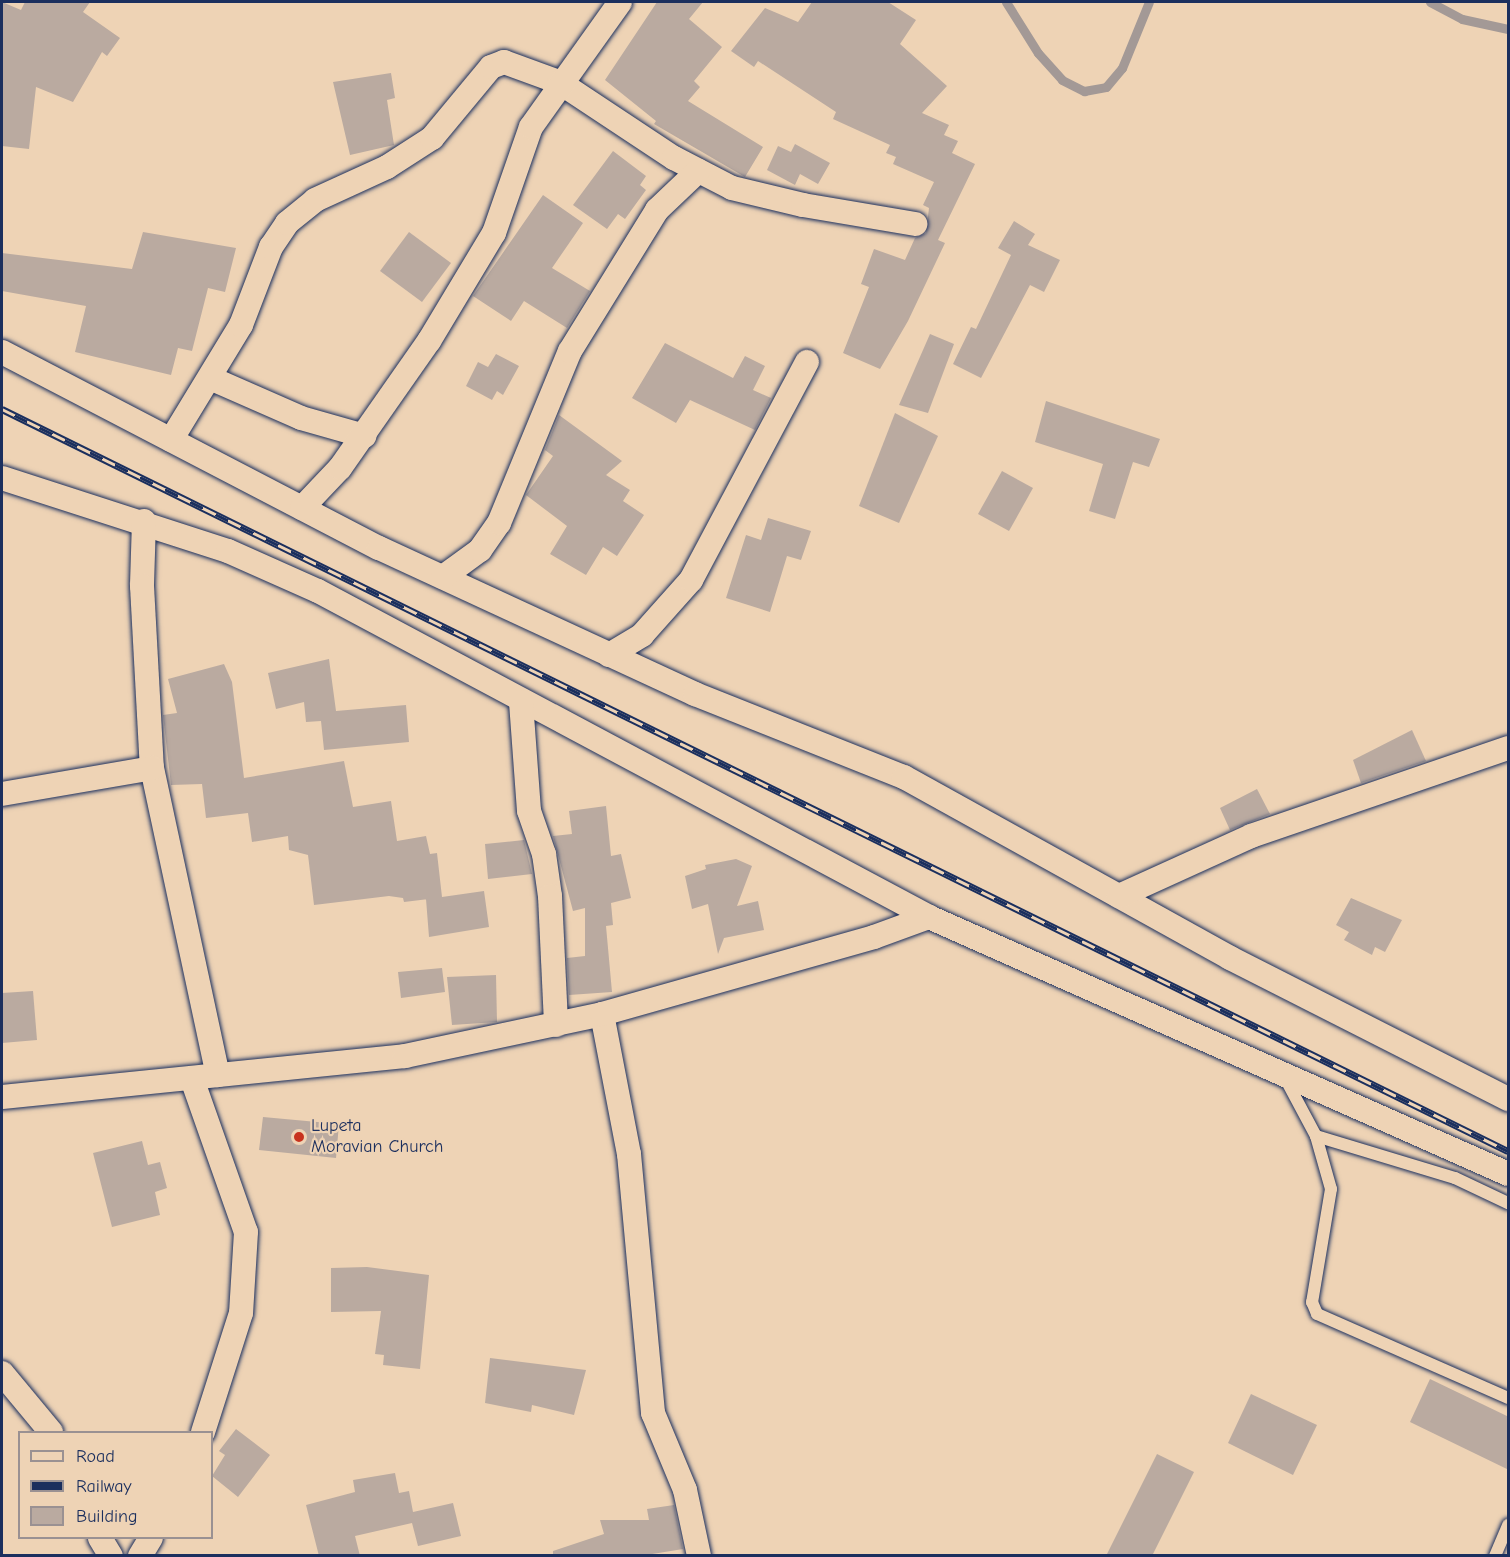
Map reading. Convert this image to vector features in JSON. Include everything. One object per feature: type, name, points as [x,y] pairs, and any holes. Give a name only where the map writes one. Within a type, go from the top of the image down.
[{"type":"street","points":[[302,508],[364,436],[494,233],[531,127],[559,82],[621,2]]},
{"type":"street","points":[[171,440],[241,324],[271,247],[287,223],[315,200],[387,167],[432,138],[491,67],[504,62],[559,82],[698,171],[732,188],[803,206],[915,224]]},
{"type":"street","points":[[443,577],[480,550],[499,523],[570,351],[635,242],[657,210],[698,171]]},
{"type":"street","points":[[2,352],[302,508],[443,577],[609,655],[904,777],[1119,896],[1509,1099]]},
{"type":"street","points":[[609,655],[642,635],[691,580],[807,362]]},
{"type":"street","points":[[210,378],[301,418],[364,436]]},
{"type":"street","points":[[2,478],[144,521],[228,551],[318,591],[521,702],[929,917],[1509,1174]]},
{"type":"street","points":[[144,521],[142,586],[152,768],[218,1076]]},
{"type":"street","points":[[521,702],[529,811],[544,854],[550,896],[556,1025]]},
{"type":"street","points":[[1119,896],[1251,836],[1509,748]]},
{"type":"street","points":[[2,794],[152,768]]},
{"type":"street","points":[[2,1097],[405,1056],[603,1014],[874,937],[929,917]]},
{"type":"street","points":[[603,1014],[629,1154],[653,1413],[685,1490],[699,1556]]},
{"type":"street","points":[[192,1079],[246,1232],[241,1314],[203,1431]]},
{"type":"street","points":[[2,1373],[50,1431]]},
{"type":"street","points":[[101,1539],[111,1556]]},
{"type":"street","points":[[140,1556],[150,1539]]},
{"type":"lane","points":[[1283,1074],[1316,1136],[1331,1189],[1312,1302],[1317,1314],[1509,1398]]},
{"type":"lane","points":[[1316,1136],[1455,1178],[1509,1203]]},
{"type":"lane","points":[[1496,1556],[1509,1525]]},
{"type":"building","points":[[2,2],[21,10],[25,2],[90,2],[83,12],[120,38],[107,56],[102,52],[73,102],[36,87],[29,149],[2,146]]},
{"type":"building","points":[[657,2],[703,2],[689,19],[722,47],[694,81],[700,87],[688,101],[763,147],[745,177],[654,124],[656,121],[605,80]]},
{"type":"building","points":[[812,2],[888,2],[916,20],[900,44],[947,86],[922,113],[949,125],[944,135],[958,141],[952,153],[975,164],[938,240],[945,243],[908,321],[880,369],[843,353],[869,287],[861,284],[874,249],[905,260],[915,238],[926,233],[929,208],[923,205],[934,182],[893,164],[896,157],[886,153],[890,145],[833,119],[836,112],[758,61],[754,67],[731,51],[765,8],[798,22]]},
{"type":"building","points":[[391,73],[395,98],[387,100],[394,145],[350,155],[333,82]]},
{"type":"building","points":[[795,144],[830,163],[818,184],[800,174],[795,185],[767,170],[778,146],[791,152]]},
{"type":"building","points":[[613,151],[646,176],[640,185],[646,190],[625,219],[618,214],[607,229],[573,205]]},
{"type":"building","points":[[543,195],[583,223],[552,268],[590,291],[567,328],[524,301],[511,321],[473,296]]},
{"type":"building","points":[[1014,221],[1035,234],[1028,245],[1060,260],[1044,292],[1030,285],[981,378],[953,364],[971,327],[976,329],[1011,255],[998,248]]},
{"type":"building","points":[[143,232],[236,248],[225,292],[208,288],[192,351],[178,348],[171,375],[75,352],[86,306],[2,291],[2,253],[132,269]]},
{"type":"building","points":[[409,232],[451,263],[422,302],[380,271]]},
{"type":"building","points":[[930,334],[954,344],[928,413],[899,405]]},
{"type":"building","points":[[665,343],[733,378],[745,356],[765,366],[753,390],[771,398],[755,430],[690,400],[676,423],[632,398]]},
{"type":"building","points":[[496,354],[519,366],[503,395],[497,391],[492,400],[466,386],[478,362],[488,367]]},
{"type":"building","points":[[1046,401],[1160,439],[1149,467],[1133,462],[1115,519],[1089,511],[1103,464],[1035,442]]},
{"type":"building","points":[[895,413],[938,436],[899,523],[859,506]]},
{"type":"building","points":[[559,415],[622,461],[606,475],[630,490],[623,501],[644,515],[617,556],[603,547],[586,575],[550,554],[567,526],[526,495],[553,456],[545,450]]},
{"type":"building","points":[[1002,471],[1033,488],[1009,531],[978,514]]},
{"type":"building","points":[[768,518],[811,531],[801,560],[787,556],[770,612],[726,598],[746,535],[761,540]]},
{"type":"building","points":[[329,659],[336,711],[406,705],[409,742],[324,750],[321,721],[306,722],[304,702],[276,709],[268,673]]},
{"type":"building","points":[[224,664],[232,682],[244,778],[344,761],[353,807],[391,801],[397,841],[426,836],[430,854],[437,853],[442,897],[484,891],[489,927],[429,937],[426,899],[404,902],[403,898],[389,896],[314,905],[308,855],[289,850],[288,836],[252,842],[248,813],[206,818],[202,784],[171,785],[163,715],[177,713],[168,679]]},
{"type":"building","points":[[1412,730],[1426,761],[1361,783],[1353,760]]},
{"type":"building","points":[[1257,789],[1270,814],[1230,830],[1220,808]]},
{"type":"building","points":[[606,806],[611,856],[621,854],[631,898],[611,903],[613,925],[606,926],[612,992],[569,995],[567,958],[585,956],[585,908],[573,911],[553,836],[572,834],[569,811]]},
{"type":"building","points":[[524,840],[532,874],[488,879],[485,844]]},
{"type":"building","points":[[736,859],[752,866],[737,906],[758,901],[764,930],[724,938],[718,954],[708,904],[692,909],[685,876],[706,869],[705,865]]},
{"type":"building","points":[[1351,898],[1402,920],[1385,952],[1375,947],[1372,955],[1344,940],[1349,932],[1336,925]]},
{"type":"building","points":[[442,968],[445,992],[401,998],[398,972]]},
{"type":"building","points":[[496,975],[497,1022],[452,1025],[447,977]]},
{"type":"building","points":[[33,991],[37,1040],[2,1043],[2,993]]},
{"type":"building","name":"Lupeta Moravian Church","points":[[263,1117],[339,1124],[336,1158],[259,1150]]},
{"type":"building","points":[[142,1141],[148,1165],[160,1162],[167,1188],[155,1192],[160,1215],[112,1227],[93,1153]]},
{"type":"building","points":[[367,1267],[429,1275],[420,1369],[383,1365],[384,1355],[375,1354],[381,1311],[331,1312],[331,1268]]},
{"type":"building","points":[[490,1358],[586,1370],[574,1415],[532,1405],[531,1412],[485,1403]]},
{"type":"building","points":[[1430,1379],[1509,1417],[1509,1470],[1410,1422]]},
{"type":"building","points":[[1251,1394],[1317,1425],[1293,1475],[1228,1443]]},
{"type":"building","points":[[236,1429],[270,1455],[238,1497],[213,1477],[225,1455],[219,1451]]},
{"type":"building","points":[[1157,1454],[1194,1472],[1152,1556],[1106,1556]]},
{"type":"building","points":[[395,1473],[399,1493],[409,1491],[413,1512],[453,1503],[461,1536],[418,1546],[412,1523],[355,1536],[360,1556],[319,1556],[306,1505],[355,1492],[353,1480]]},
{"type":"building","points":[[674,1505],[683,1549],[640,1556],[553,1556],[553,1551],[604,1534],[600,1520],[649,1520],[647,1509]]},
{"type":"waterway","points":[[1006,2],[1038,53],[1062,80],[1084,91],[1106,87],[1122,68],[1149,2]]},
{"type":"waterway","points":[[1430,2],[1462,19],[1508,29]]},
{"type":"railway","points":[[2,409],[1508,1151]]},
{"type":"place","name":"Lupeta Moravian Church","points":[[299,1137]]}]
